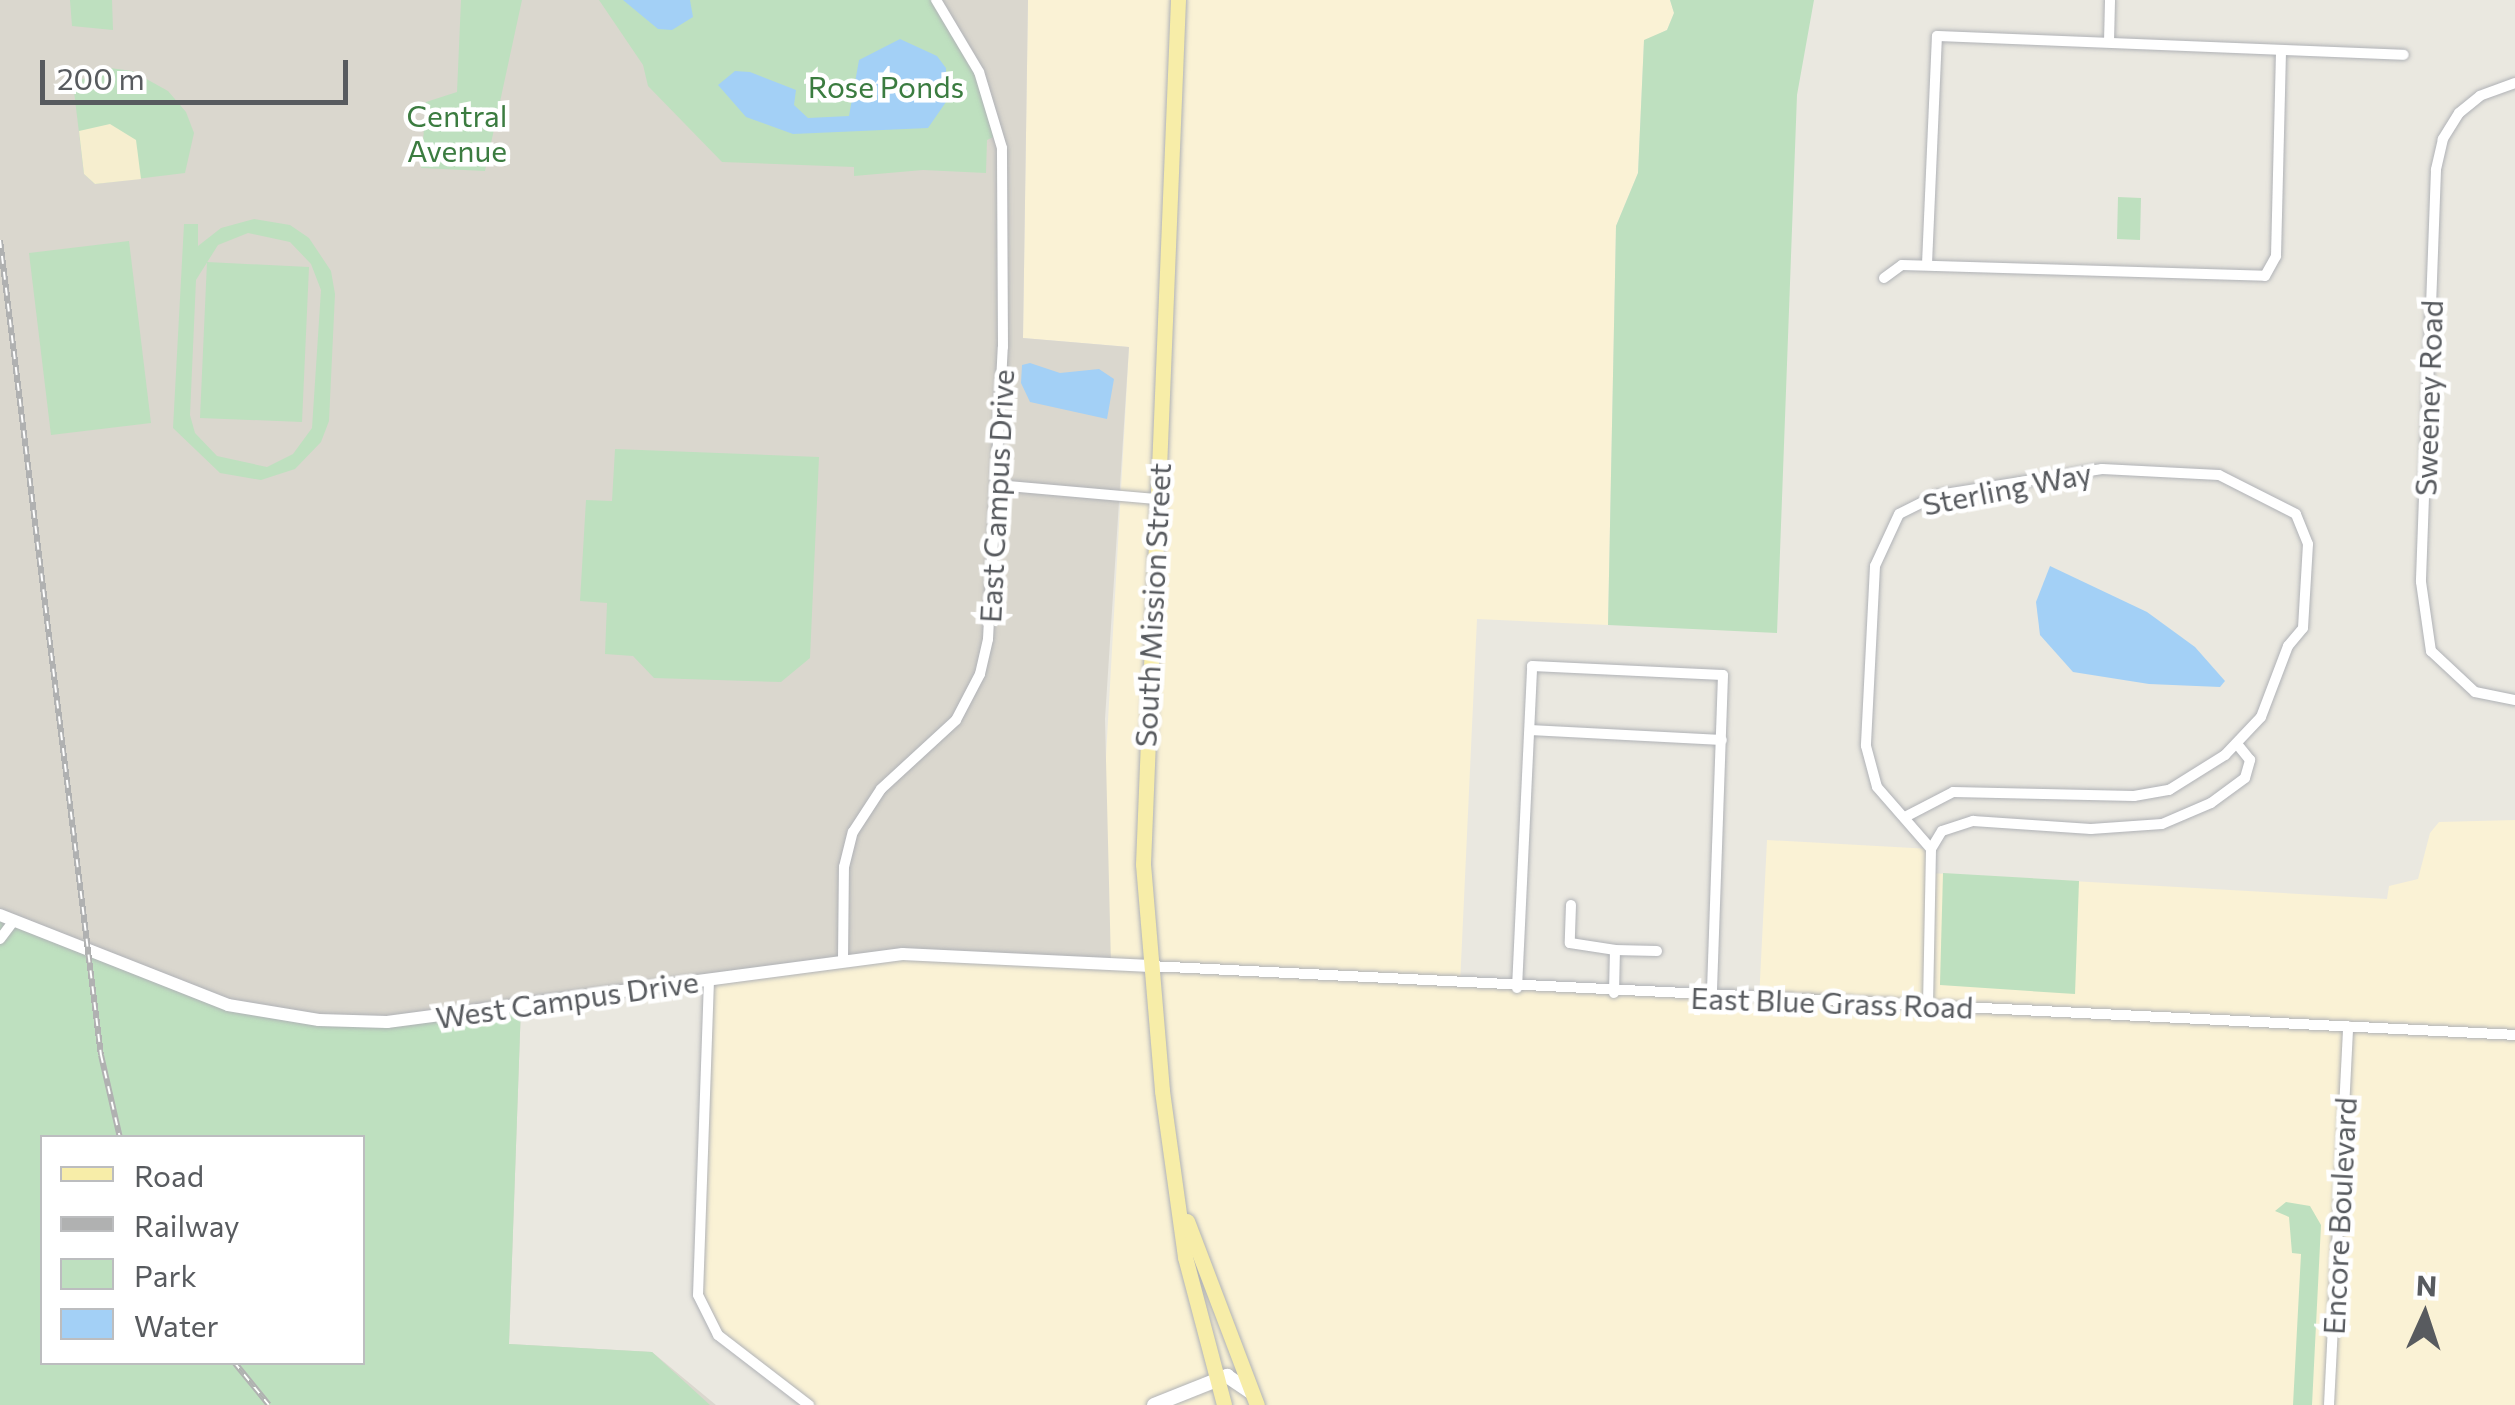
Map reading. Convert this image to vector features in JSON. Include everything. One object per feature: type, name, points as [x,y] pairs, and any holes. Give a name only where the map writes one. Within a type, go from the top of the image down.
[{"type":"main road","name":"South Mission Street","points":[[1178,0],[1144,768],[1150,966],[1189,1280],[1224,1405]]},
{"type":"main road","name":"South Mission Street","points":[[1182,1208],[1256,1400]]},
{"type":"main road","points":[[1154,1405],[1214,1378],[1235,1378],[1256,1400]]},
{"type":"street","name":"East Campus Drive","points":[[844,959],[845,859],[858,821],[891,778],[951,727],[982,667],[1004,332],[1000,134],[963,38],[936,0]]},
{"type":"street","points":[[2108,42],[2110,0]]},
{"type":"street","points":[[1927,264],[1937,36],[2404,54]]},
{"type":"street","points":[[1884,278],[1892,266],[1927,264],[2265,276],[2276,256],[2281,50]]},
{"type":"street","name":"Sweeney Road","points":[[2515,83],[2480,96],[2459,113],[2443,139],[2436,170],[2421,582],[2431,651],[2476,692],[2515,700]]},
{"type":"street","name":"Sterling Way","points":[[1906,817],[1953,792],[2134,796],[2169,790],[2238,745],[2272,698],[2288,646],[2303,628],[2307,530],[2284,503],[2219,476],[2102,469],[1937,494],[1898,514],[1875,566],[1866,746],[1877,787],[1931,849]]},
{"type":"street","points":[[996,485],[1156,498]]},
{"type":"street","points":[[1517,988],[1532,666],[1723,674],[1712,998]]},
{"type":"street","points":[[1530,730],[1722,740]]},
{"type":"street","points":[[1928,1005],[1931,849],[1942,831],[1973,821],[2092,828],[2162,824],[2212,803],[2245,778],[2250,760],[2238,745]]},
{"type":"street","points":[[1572,905],[1570,944],[1657,952]]},
{"type":"street","points":[[0,940],[7,918]]},
{"type":"street","name":"West Campus Drive","points":[[7,918],[228,1005],[319,1020],[387,1022],[844,959],[952,953],[1150,966]]},
{"type":"street","points":[[1614,993],[1615,950]]},
{"type":"street","name":"East Blue Grass Road","points":[[1150,966],[1712,998],[2515,1035]]},
{"type":"street","points":[[709,980],[698,1295],[718,1335],[808,1405]]},
{"type":"street","name":"Encore Boulevard","points":[[2329,1405],[2348,1026]]},
{"type":"shaded area","points":[[0,0],[1028,0],[1023,338],[1129,347],[1105,719],[1111,964],[952,953],[521,1005],[509,1344],[652,1352],[716,1405],[0,1405]]},
{"type":"shaded area","points":[[1028,0],[1670,0],[1674,13],[1667,30],[1644,41],[1638,173],[1616,226],[1608,625],[1477,619],[1460,985],[1759,1000],[1767,840],[1931,849],[1930,873],[2387,899],[2389,886],[2418,879],[2430,833],[2439,822],[2515,820],[2515,1405],[809,1405],[718,1335],[701,1307],[709,980],[1108,864],[1104,792],[1129,347],[1023,338]]},
{"type":"green space","points":[[70,0],[112,0],[113,30],[72,26]]},
{"type":"green space","name":"Central Avenue","points":[[461,0],[522,0],[485,171],[421,168],[426,102],[457,92]]},
{"type":"green space","name":"Rose Ponds","points":[[599,0],[935,0],[953,22],[1000,134],[987,140],[986,173],[923,170],[854,176],[854,167],[722,162],[648,86],[643,65]]},
{"type":"green space","points":[[1670,0],[1814,0],[1797,95],[1777,633],[1608,625],[1616,226],[1638,173],[1644,40],[1667,30],[1674,13]]},
{"type":"green space","points":[[110,68],[132,71],[168,91],[186,112],[194,133],[185,173],[95,184],[84,174],[73,83]]},
{"type":"green space","points":[[2118,197],[2141,198],[2140,240],[2117,239]]},
{"type":"green space","points":[[254,219],[290,225],[309,238],[331,271],[335,294],[329,421],[321,442],[295,469],[261,480],[220,473],[173,428],[184,224],[198,224],[198,246],[221,228]],"holes":[[[248,233],[290,242],[311,264],[321,290],[312,428],[293,454],[267,467],[217,456],[195,433],[190,415],[196,280],[218,245]]]},
{"type":"green space","points":[[129,241],[151,423],[51,435],[29,253]]},
{"type":"green space","points":[[207,262],[309,267],[302,422],[200,418]]},
{"type":"green space","points":[[615,449],[819,457],[810,658],[781,682],[654,678],[633,656],[605,654],[607,603],[580,601],[586,500],[612,501]]},
{"type":"green space","points":[[1943,873],[2079,881],[2075,994],[1940,985]]},
{"type":"green space","points":[[0,915],[149,975],[277,1015],[376,1022],[521,1005],[509,1344],[652,1352],[710,1405],[0,1405]]},
{"type":"green space","points":[[2286,1202],[2310,1206],[2321,1225],[2312,1405],[2293,1405],[2301,1254],[2292,1253],[2289,1217],[2275,1211]]},
{"type":"sand","points":[[110,124],[136,140],[141,179],[95,184],[84,174],[79,131]]},
{"type":"water","points":[[623,0],[690,0],[693,17],[672,30],[658,29]]},
{"type":"water","points":[[900,39],[937,56],[946,68],[946,102],[928,128],[793,134],[746,117],[718,85],[735,71],[750,72],[796,90],[794,105],[808,118],[849,116],[859,60]]},
{"type":"water","points":[[1030,363],[1060,373],[1099,369],[1114,379],[1107,419],[1030,402],[1021,383],[1022,365]]},
{"type":"water","points":[[2050,566],[2147,612],[2195,647],[2225,681],[2220,687],[2149,684],[2073,672],[2040,635],[2036,602]]},
{"type":"railway","points":[[0,240],[101,1055],[119,1135]]},
{"type":"railway","points":[[236,1365],[269,1405]]}]
